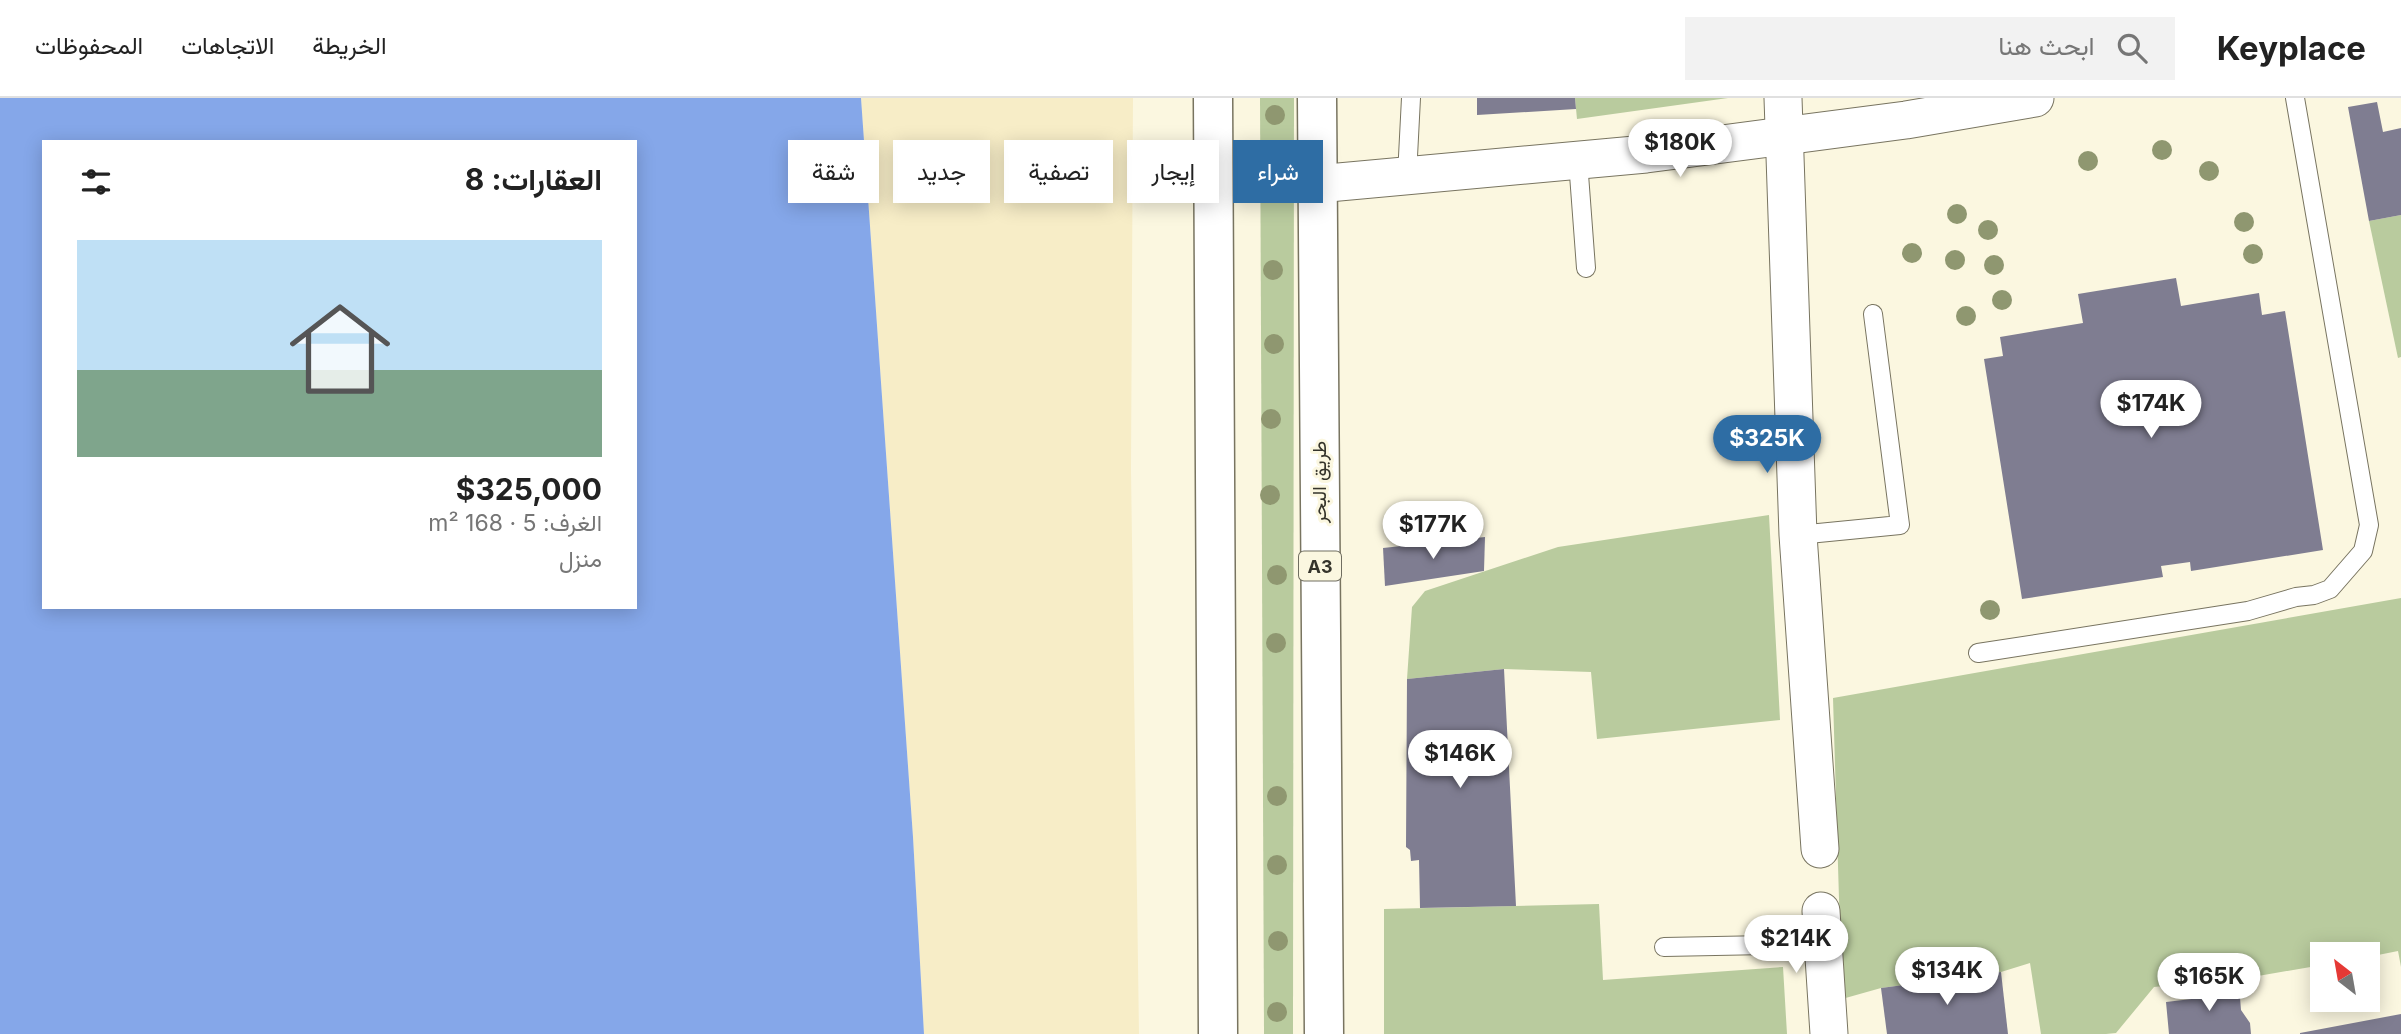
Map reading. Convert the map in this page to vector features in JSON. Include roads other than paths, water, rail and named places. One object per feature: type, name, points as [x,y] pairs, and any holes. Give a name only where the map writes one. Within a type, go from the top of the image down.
[{"type":"highway","points":[[1213,98],[1217,1034]]},
{"type":"highway","name":"طريق البحر","points":[[1317,98],[1317,140]]},
{"type":"highway","name":"طريق البحر","points":[[1317,203],[1324,1034]]},
{"type":"street","points":[[1783,98],[1798,535],[1820,849]]},
{"type":"street","points":[[1323,183],[1578,161],[1784,137],[2035,98]]},
{"type":"street","points":[[1822,928],[1829,1034]]},
{"type":"lane","points":[[1407,176],[1411,98]]},
{"type":"lane","points":[[1978,653],[2248,611],[2296,597],[2314,595],[2330,589],[2363,551],[2370,525],[2295,98]]},
{"type":"lane","points":[[1578,161],[1586,268]]},
{"type":"lane","points":[[1798,535],[1900,525],[1873,314]]},
{"type":"lane","points":[[1664,947],[1822,928]]},
{"type":"water","points":[[0,98],[861,98],[864,140],[788,140],[788,203],[868,203],[913,837],[924,1034],[0,1034]]}]
